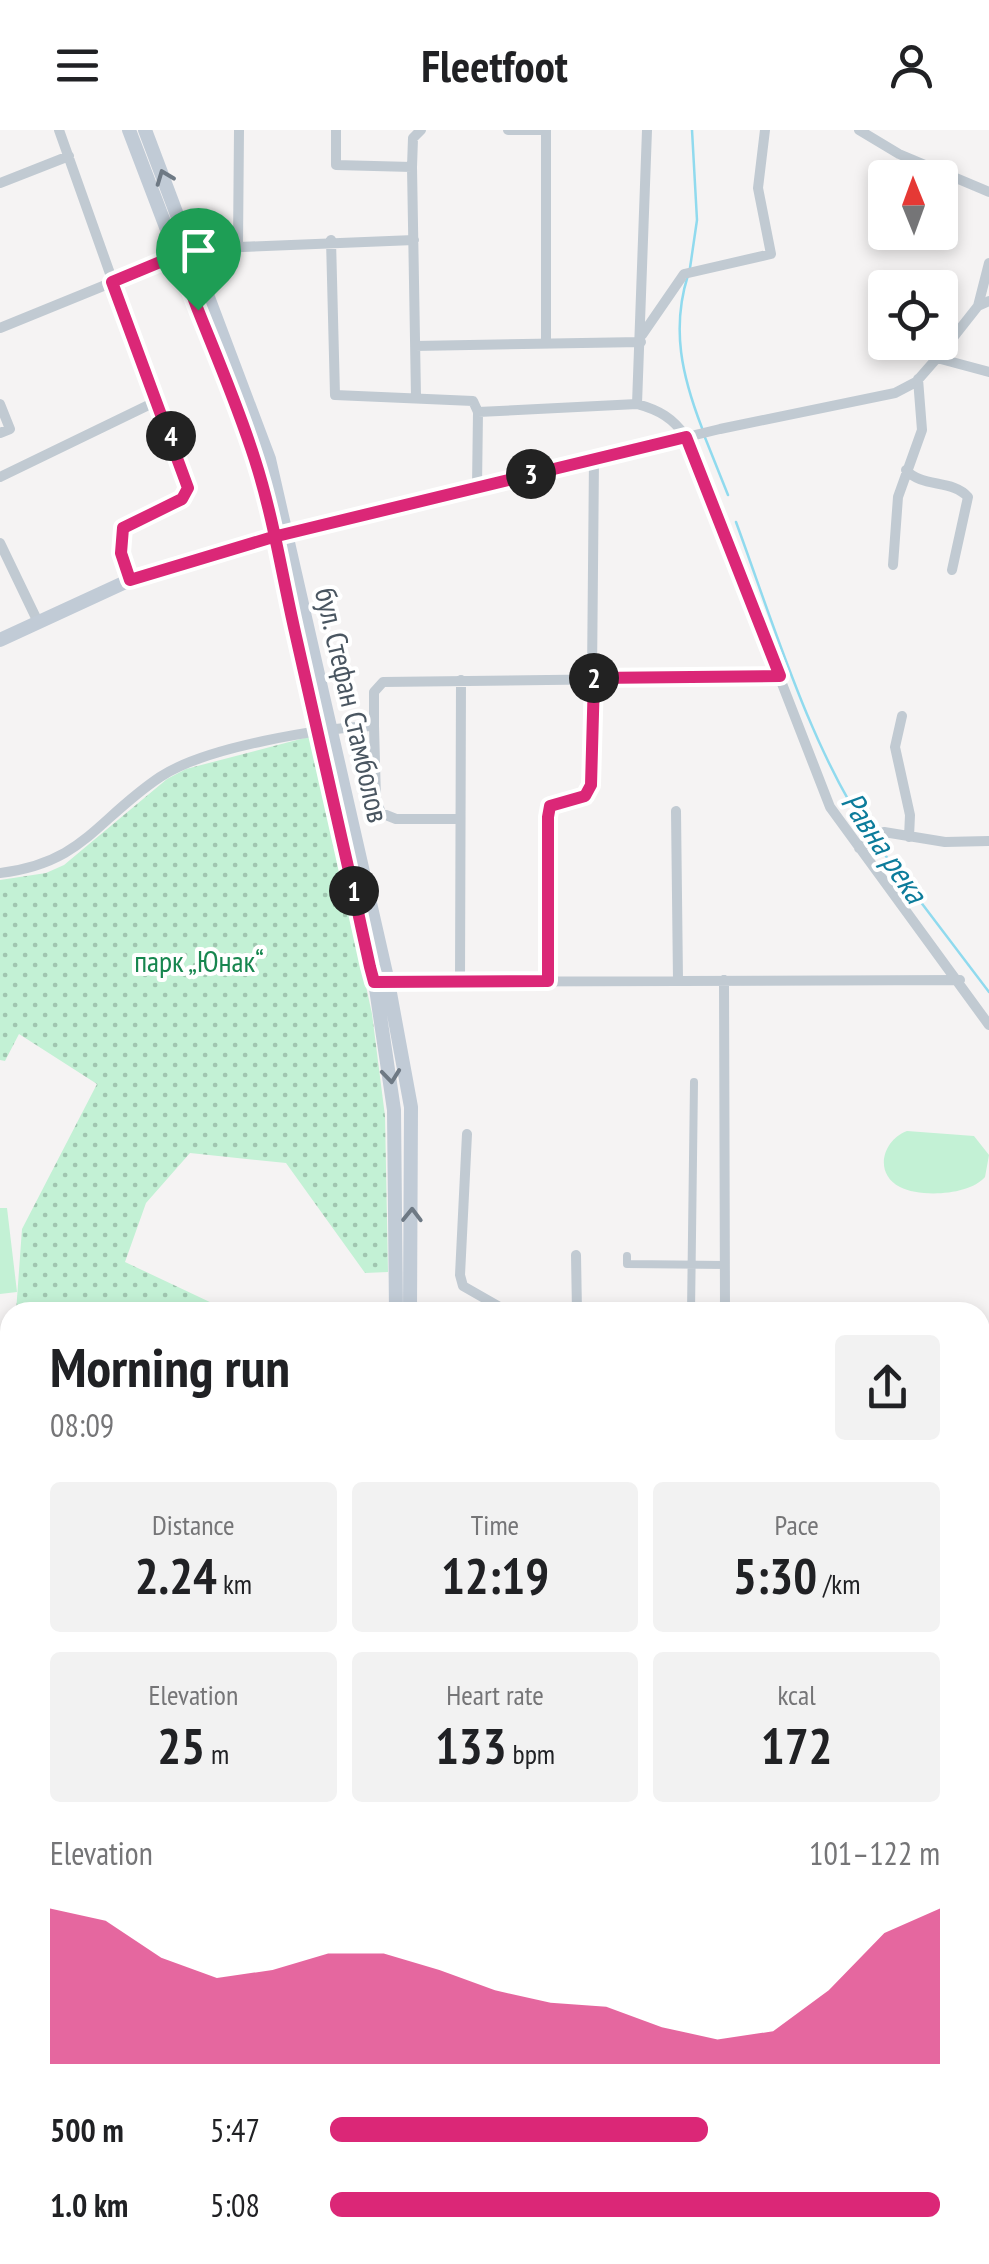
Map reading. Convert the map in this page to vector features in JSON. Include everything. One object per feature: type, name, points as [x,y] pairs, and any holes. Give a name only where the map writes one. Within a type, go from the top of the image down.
[{"type":"main road","name":"бул. Стефан Стамболов","points":[[129,130],[269,458],[279,535],[411,1107],[410,1302]]},
{"type":"main road","name":"бул. Стефан Стамболов","points":[[145,130],[184,252]]},
{"type":"main road","points":[[0,640],[130,580],[279,535]]},
{"type":"main road","name":"бул. Стефан Стамболов","points":[[382,982],[392,1090],[396,1302]]},
{"type":"street","points":[[59,130],[112,282],[159,400],[187,494],[123,528],[121,553],[130,580]]},
{"type":"street","points":[[238,244],[240,130]]},
{"type":"street","points":[[336,130],[336,164],[412,167]]},
{"type":"street","points":[[416,397],[412,167],[413,138],[421,130]]},
{"type":"street","points":[[508,130],[546,130],[546,344]]},
{"type":"street","points":[[637,404],[646,130]]},
{"type":"street","points":[[415,346],[642,338],[690,273],[771,254],[758,188],[765,130]]},
{"type":"street","points":[[859,130],[900,154],[989,192]]},
{"type":"street","points":[[0,183],[69,156]]},
{"type":"street","points":[[331,240],[335,394],[469,398],[478,412],[478,487]]},
{"type":"street","points":[[0,328],[184,252],[238,244],[414,240]]},
{"type":"street","points":[[958,334],[984,303],[989,263]]},
{"type":"street","points":[[279,535],[720,429],[852,404],[906,389],[936,360]]},
{"type":"street","points":[[945,360],[989,372]]},
{"type":"street","points":[[893,565],[892,544],[906,470],[922,430],[918,379]]},
{"type":"street","points":[[0,477],[159,400]]},
{"type":"street","points":[[0,404],[10,429],[0,433]]},
{"type":"street","points":[[478,412],[637,404],[666,416],[686,437],[830,807],[867,842],[989,1024]]},
{"type":"street","points":[[548,981],[550,806],[585,796],[591,785],[594,459]]},
{"type":"street","points":[[906,470],[917,479],[958,488],[968,496],[952,570]]},
{"type":"street","points":[[0,543],[38,622]]},
{"type":"street","points":[[460,820],[396,819],[381,813],[376,800],[374,692],[383,682],[780,676]]},
{"type":"street","points":[[460,981],[461,680]]},
{"type":"street","points":[[902,716],[895,747],[910,816],[908,836]]},
{"type":"street","points":[[0,874],[54,862],[157,778],[184,765],[324,730],[374,726]]},
{"type":"street","points":[[676,811],[678,980]]},
{"type":"street","points":[[867,842],[884,832],[944,842],[989,841]]},
{"type":"street","points":[[724,980],[724,1302]]},
{"type":"street","points":[[382,982],[960,980]]},
{"type":"street","points":[[692,1302],[694,1082]]},
{"type":"street","points":[[468,1134],[460,1275],[463,1286],[491,1302]]},
{"type":"street","points":[[576,1255],[576,1302]]},
{"type":"street","points":[[627,1256],[627,1264],[725,1266]]},
{"type":"green space","name":"парк „Юнак“","points":[[312,736],[372,1014],[385,1116],[388,1272],[365,1273],[286,1163],[190,1153],[146,1203],[125,1262],[210,1302],[17,1302],[22,1229],[97,1084],[19,1034],[5,1061],[0,1060],[0,880],[46,873],[64,865],[167,779],[186,769]]},
{"type":"green space","points":[[907,1131],[974,1136],[989,1155],[985,1177],[968,1188],[945,1193],[920,1193],[900,1187],[886,1174],[884,1157],[892,1142]]},
{"type":"green space","points":[[0,1208],[7,1208],[17,1292],[0,1294]]},
{"type":"waterway","name":"Равна река","points":[[690,268],[697,220],[692,130]]},
{"type":"waterway","name":"Равна река","points":[[688,275],[680,314],[681,352],[702,428]]},
{"type":"waterway","name":"Равна река","points":[[704,435],[728,495]]},
{"type":"waterway","name":"Равна река","points":[[736,522],[812,726],[871,836]]},
{"type":"waterway","name":"Равна река","points":[[876,843],[989,992]]},
{"type":"route","points":[[198,310],[177,255],[112,282],[159,400],[188,488],[182,499],[123,528],[121,553],[130,580],[273,537],[686,437],[780,676],[594,678],[590,686],[591,785],[580,799],[556,800],[548,817],[548,981],[374,982],[338,821],[315,723],[273,537],[256,463],[198,310]]}]
